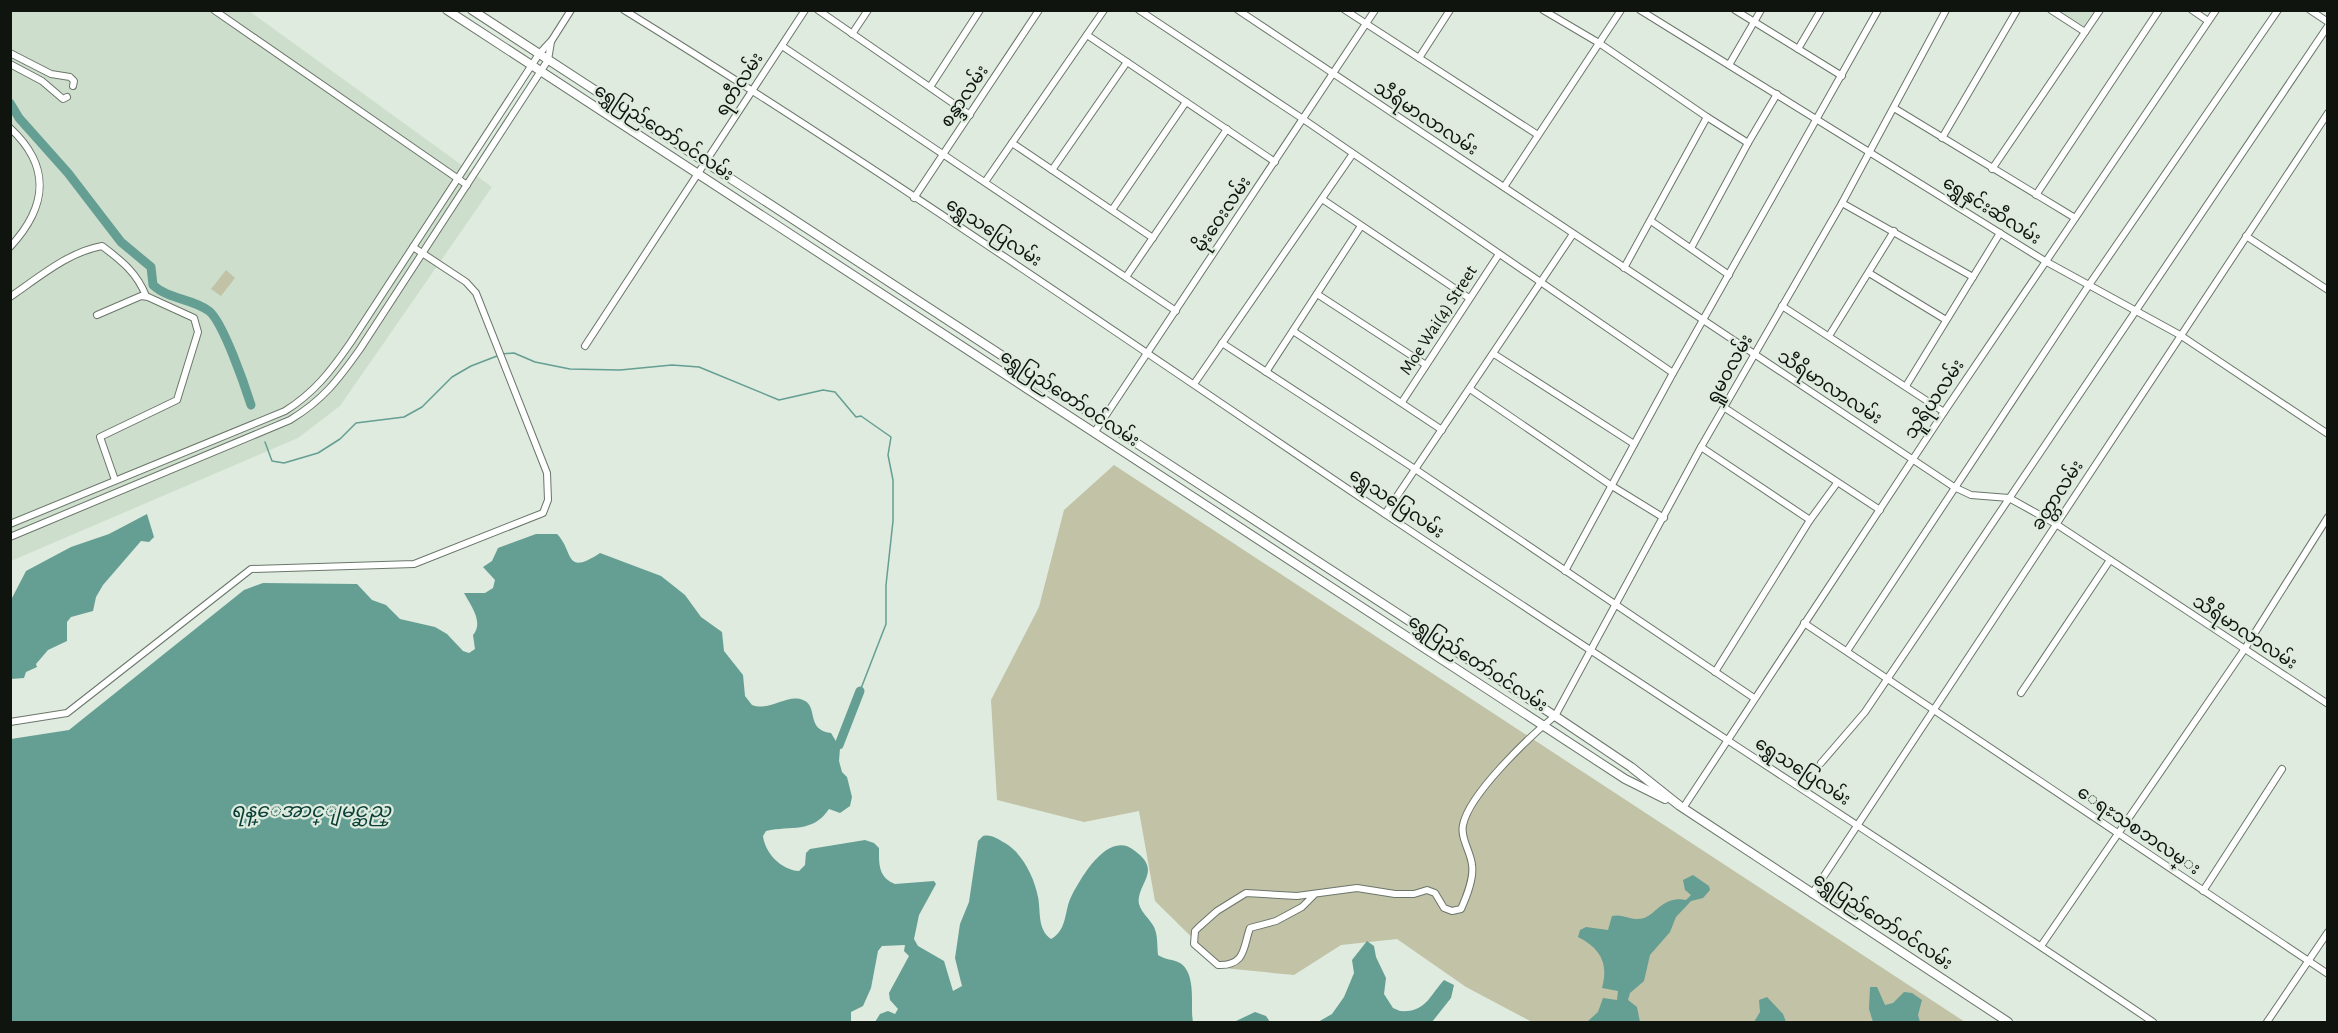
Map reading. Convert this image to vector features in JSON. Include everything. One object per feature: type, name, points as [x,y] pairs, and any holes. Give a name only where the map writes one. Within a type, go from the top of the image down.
[{"type":"main road","name":"ရွှေပြည်တော်ဝင်လမ်း","points":[[447,10],[1625,779],[1681,807]]},
{"type":"main road","name":"ရွှေပြည်တော်ဝင်လမ်း","points":[[472,10],[1555,716],[1631,767],[1681,807],[2008,1023]]},
{"type":"street","points":[[214,10],[467,185]]},
{"type":"street","points":[[10,524],[285,411],[308,397],[326,378],[531,65],[552,40],[571,10]]},
{"type":"street","name":"ရွှေသပြေလမ်း","points":[[624,10],[753,90],[1148,352],[1385,514],[1858,824],[2153,1023]]},
{"type":"street","name":"ရတီလမ်း","points":[[585,346],[805,10]]},
{"type":"street","points":[[818,10],[970,114]]},
{"type":"street","points":[[852,34],[868,10]]},
{"type":"street","points":[[930,87],[980,10]]},
{"type":"street","name":"စန္ဒာလမ်း","points":[[914,198],[1040,10]]},
{"type":"street","points":[[985,182],[1104,10]]},
{"type":"street","points":[[1139,10],[1303,119],[1673,373]]},
{"type":"street","name":"သီရိမာလာလမ်း","points":[[1238,10],[1954,487],[1971,495],[2008,498],[2056,524],[2328,704]]},
{"type":"street","points":[[1345,10],[1538,135]]},
{"type":"street","name":"မိုးဝေးလမ်း","points":[[1094,433],[1375,10]]},
{"type":"street","points":[[1419,58],[1450,10]]},
{"type":"street","points":[[1543,10],[1599,43],[1748,143]]},
{"type":"street","points":[[1504,187],[1621,10]]},
{"type":"street","name":"ရွှေနှင်းဆီလမ်း","points":[[1640,10],[2045,261],[2180,335],[2328,434]]},
{"type":"street","points":[[1735,10],[1842,76]]},
{"type":"street","points":[[1730,65],[1761,10]]},
{"type":"street","points":[[1798,49],[1821,10]]},
{"type":"street","points":[[1565,571],[1702,321],[1878,10]]},
{"type":"street","name":"ရှုမဝလမ်း","points":[[1314,895],[1357,888],[1404,894],[1427,890],[1435,893],[1444,908],[1452,911],[1461,909],[1472,866],[1466,848],[1463,825],[1480,795],[1531,735],[1555,716],[1701,447],[1842,202],[1946,10]]},
{"type":"street","points":[[1942,138],[2017,10]]},
{"type":"street","points":[[2051,10],[2085,32]]},
{"type":"street","points":[[1992,169],[2100,10]]},
{"type":"street","points":[[2036,195],[2159,10]]},
{"type":"street","points":[[2192,10],[2208,21]]},
{"type":"street","name":"သူရိယလမ်း","points":[[1681,807],[1912,459],[2216,10]]},
{"type":"street","points":[[1847,651],[2089,285],[2278,10]]},
{"type":"street","points":[[1821,763],[1865,712],[2328,24],[2310,10]]},
{"type":"street","points":[[1087,35],[1275,162]]},
{"type":"street","points":[[10,537],[290,420],[316,404],[341,376],[541,71],[548,60],[552,40]]},
{"type":"street","points":[[782,46],[1176,311]]},
{"type":"street","points":[[10,53],[51,74],[70,77],[74,81],[73,86]]},
{"type":"street","points":[[1052,170],[1127,62]]},
{"type":"street","points":[[10,64],[42,81],[56,95],[63,99],[67,97]]},
{"type":"street","points":[[1691,248],[1777,94]]},
{"type":"street","points":[[1112,210],[1186,102]]},
{"type":"street","points":[[1894,108],[2075,218]]},
{"type":"street","name":"ခတ္တာလမ်း","points":[[1812,894],[2328,113]]},
{"type":"street","points":[[1624,268],[1707,117]]},
{"type":"street","points":[[10,128],[25,142],[41,176],[41,189],[33,212],[10,247]]},
{"type":"street","points":[[1126,277],[1227,129]]},
{"type":"street","points":[[1012,143],[1153,238]]},
{"type":"street","points":[[1194,384],[1352,154]]},
{"type":"street","points":[[1322,199],[1469,298]]},
{"type":"street","points":[[1842,202],[1973,277]]},
{"type":"street","points":[[1651,221],[1729,275]]},
{"type":"street","points":[[1266,372],[1361,226]]},
{"type":"street","points":[[1829,336],[1894,231]]},
{"type":"street","points":[[1906,386],[2000,233]]},
{"type":"street","points":[[1385,514],[1573,234]]},
{"type":"street","points":[[2246,236],[2328,290]]},
{"type":"street","points":[[10,297],[49,270],[87,249],[102,246],[139,279],[146,297]]},
{"type":"street","points":[[10,722],[67,713],[251,569],[414,564],[543,513],[548,500],[547,473],[476,293],[466,282],[413,247]]},
{"type":"street","name":"Moe Wai(4) Street","points":[[1402,402],[1499,254]]},
{"type":"street","points":[[1869,273],[1946,320]]},
{"type":"street","points":[[1317,294],[1426,365]]},
{"type":"street","points":[[97,315],[146,297],[189,314],[194,318],[198,332],[177,400],[100,437],[115,480]]},
{"type":"street","points":[[1782,306],[1944,412]]},
{"type":"street","points":[[1293,331],[1442,430]]},
{"type":"street","points":[[1222,343],[1415,469],[1754,698]]},
{"type":"street","points":[[1494,354],[1634,444]]},
{"type":"street","points":[[1470,389],[1612,486],[1664,518]]},
{"type":"street","points":[[1725,408],[1880,510]]},
{"type":"street","points":[[1701,447],[1810,520]]},
{"type":"street","points":[[1715,672],[1810,520],[1837,483]]},
{"type":"street","points":[[2041,946],[2244,650],[2328,517]]},
{"type":"street","points":[[1273,550],[1281,538]]},
{"type":"street","points":[[2021,693],[2110,560]]},
{"type":"street","points":[[1394,629],[1402,618]]},
{"type":"street","name":"ေရႊသစၥာလမ္း","points":[[1804,623],[2328,974]]},
{"type":"street","points":[[2203,891],[2282,769]]},
{"type":"street","points":[[1239,895],[1314,895],[1302,907],[1276,921],[1250,928],[1247,946],[1237,960],[1228,966],[1218,965],[1194,944],[1195,931],[1216,911],[1239,895]]},
{"type":"street","points":[[2267,1023],[2328,932]]},
{"type":"shaded area","points":[[11,11],[249,11],[492,187],[340,406],[298,438],[11,561]]},
{"type":"shaded area","points":[[2059,11],[2095,11],[2084,26]]},
{"type":"shaded area","points":[[226,270],[235,278],[221,296],[211,289]]},
{"type":"shaded area","points":[[1114,465],[1965,1022],[1532,1022],[1466,987],[1397,939],[1341,945],[1294,975],[1223,968],[1155,901],[1139,811],[1084,822],[997,800],[991,700],[1039,607],[1064,510]]},
{"type":"water","points":[[147,514],[154,537],[149,542],[141,541],[103,585],[96,597],[93,611],[71,617],[67,622],[67,641],[48,650],[36,664],[37,667],[26,672],[24,678],[11,679],[11,600],[26,571],[71,547],[109,534]]},
{"type":"water","name":"ရန္ေအာင္ျမင္ဆည္","points":[[536,534],[557,534],[575,562],[589,560],[600,553],[661,576],[685,595],[701,617],[722,632],[724,651],[743,675],[745,696],[752,705],[759,707],[797,698],[803,700],[808,703],[818,727],[831,733],[840,748],[839,761],[842,772],[847,777],[852,797],[850,806],[840,813],[829,809],[816,822],[808,825],[766,831],[763,836],[764,842],[780,864],[799,871],[805,865],[806,853],[810,849],[865,840],[874,843],[879,848],[882,874],[889,881],[895,884],[934,881],[936,884],[919,915],[914,939],[918,946],[944,961],[953,991],[962,986],[955,958],[960,924],[969,902],[978,841],[983,836],[992,836],[1005,843],[1022,859],[1036,889],[1043,930],[1051,939],[1063,925],[1069,901],[1089,867],[1106,850],[1116,846],[1125,846],[1139,854],[1147,865],[1148,870],[1139,904],[1155,930],[1158,955],[1180,963],[1189,975],[1193,1022],[875,1022],[880,1014],[888,1011],[895,1014],[898,1009],[890,1000],[889,993],[909,956],[904,951],[905,945],[882,946],[878,951],[871,988],[863,1006],[851,1012],[851,1021],[854,1022],[11,1022],[11,739],[69,730],[244,590],[263,583],[357,584],[372,600],[386,605],[400,619],[435,627],[447,634],[463,651],[469,653],[475,649],[473,635],[477,619],[464,593],[485,593],[493,588],[495,580],[483,567],[492,561],[498,548]]},
{"type":"water","points":[[1693,875],[1709,886],[1710,890],[1703,898],[1691,901],[1676,917],[1670,932],[1650,955],[1644,981],[1630,993],[1628,1000],[1637,1007],[1640,1022],[1587,1022],[1598,1012],[1603,998],[1617,1000],[1618,991],[1602,988],[1604,971],[1601,957],[1592,946],[1578,937],[1580,930],[1586,927],[1608,930],[1612,916],[1644,918],[1666,902],[1686,900],[1691,895],[1685,890],[1683,880]]},
{"type":"water","points":[[1367,941],[1374,946],[1376,957],[1386,978],[1384,994],[1393,1008],[1400,1011],[1416,1009],[1427,1002],[1444,980],[1454,985],[1451,998],[1432,1022],[1318,1022],[1332,1014],[1344,997],[1354,973],[1352,960]]},
{"type":"water","points":[[1870,987],[1877,987],[1885,1005],[1893,1003],[1904,992],[1912,993],[1922,1000],[1918,1015],[1920,1022],[1873,1022],[1869,1009]]},
{"type":"water","points":[[1767,997],[1783,1014],[1786,1022],[1754,1022],[1760,1012],[1759,1000]]},
{"type":"water","points":[[1255,1012],[1266,1016],[1270,1022],[1234,1022]]},
{"type":"waterway","points":[[10,103],[19,118],[68,173],[121,242],[151,267],[153,285],[166,294],[202,307],[215,317],[233,355],[251,405]]},
{"type":"waterway","points":[[501,354],[514,353],[535,362],[570,369],[620,370],[672,365],[699,367],[779,400],[823,390],[835,392],[856,417],[861,416],[891,437],[888,455],[893,480],[893,521],[886,585],[886,624],[860,691]]},
{"type":"waterway","points":[[265,442],[272,461],[284,463],[318,453],[340,439],[356,423],[404,417],[422,407],[452,377],[471,366],[497,356]]},
{"type":"waterway","points":[[839,745],[860,691]]}]
